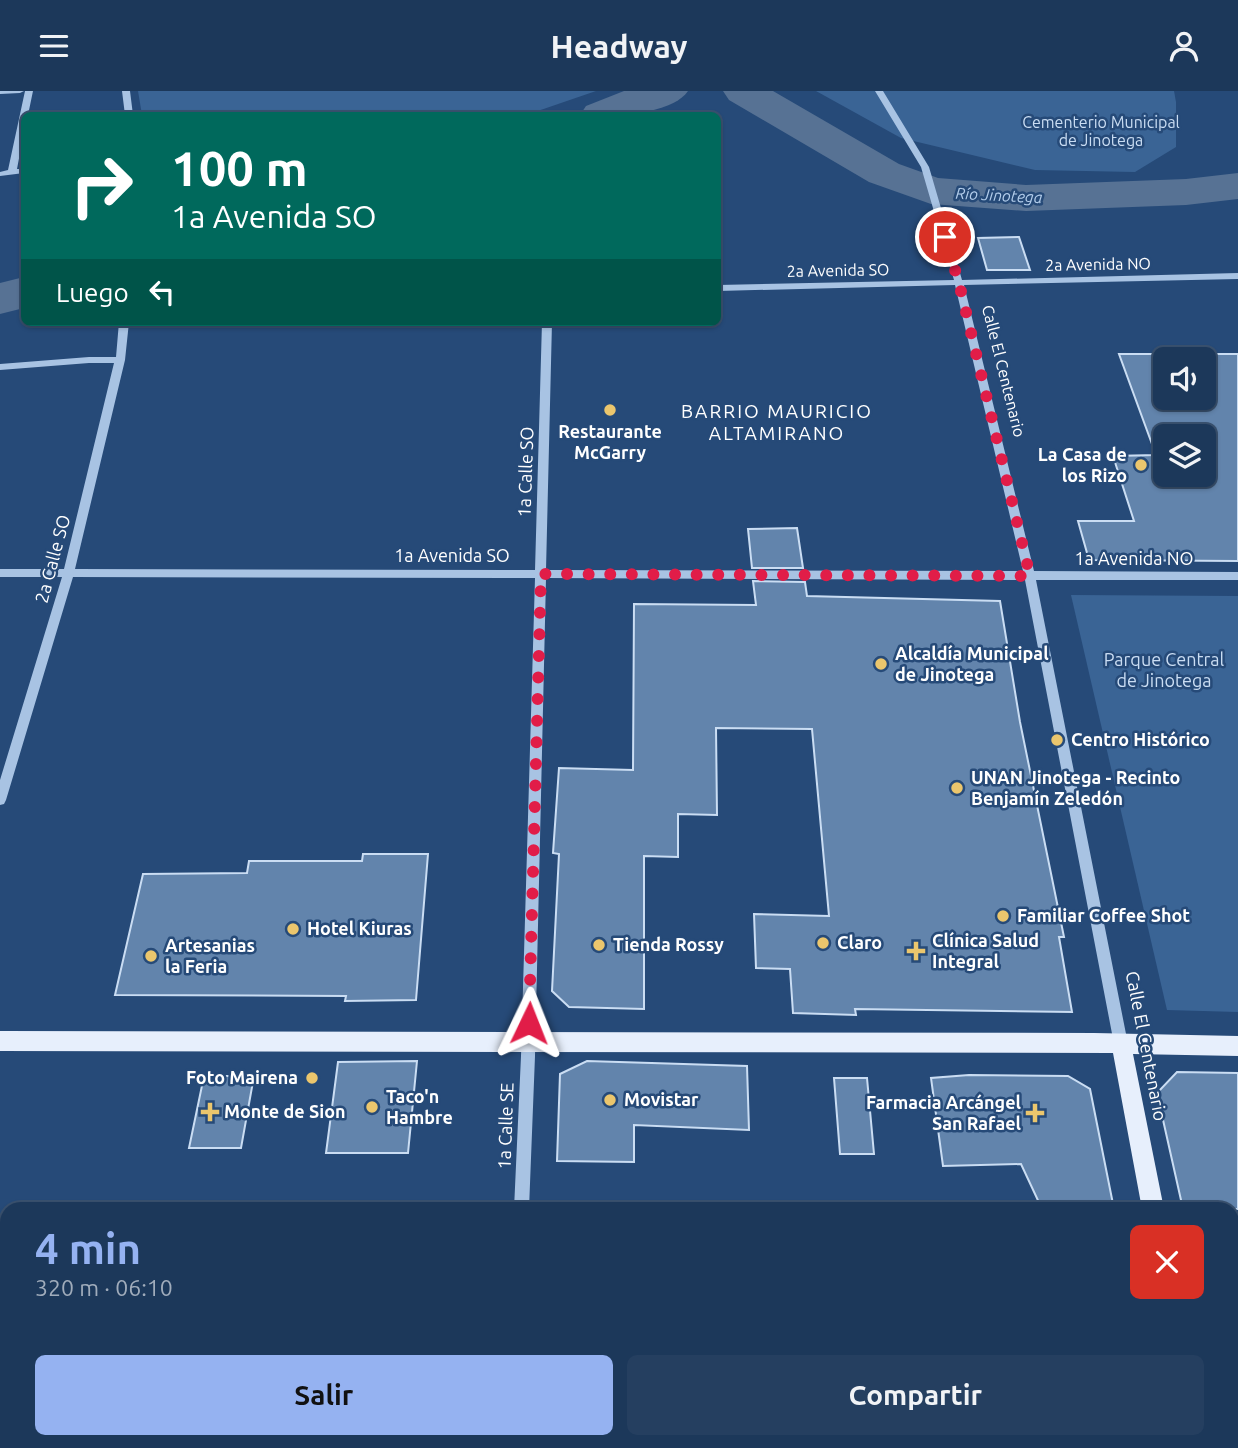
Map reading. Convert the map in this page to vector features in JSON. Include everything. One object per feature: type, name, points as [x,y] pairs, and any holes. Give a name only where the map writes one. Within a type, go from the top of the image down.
[{"type":"main road","points":[[0,1041],[1238,1046]]},
{"type":"main road","name":"Calle El Centenario","points":[[1121,1044],[1152,1202]]},
{"type":"street","points":[[0,92],[20,91]]},
{"type":"street","points":[[25,112],[29,91]]},
{"type":"street","points":[[126,91],[129,112]]},
{"type":"street","points":[[879,91],[925,167],[939,219]]},
{"type":"street","points":[[12,173],[21,130]]},
{"type":"street","points":[[0,174],[21,172]]},
{"type":"street","name":"Calle El Centenario","points":[[939,219],[959,283],[1034,594],[1121,1044]]},
{"type":"street","name":"2a Avenida NO","points":[[959,283],[1238,277]]},
{"type":"street","name":"2a Avenida SO","points":[[721,288],[959,283]]},
{"type":"street","name":"2a Calle SO","points":[[0,800],[70,572],[120,360],[124,326]]},
{"type":"street","name":"1a Calle SO","points":[[528,1044],[547,326]]},
{"type":"street","points":[[0,367],[120,360]]},
{"type":"street","name":"1a Avenida SO","points":[[0,573],[1030,576]]},
{"type":"street","name":"1a Avenida NO","points":[[1030,576],[1238,576]]},
{"type":"street","name":"1a Calle SE","points":[[522,1202],[528,1044]]},
{"type":"green space","points":[[138,91],[596,91],[535,112],[142,112]]},
{"type":"green space","name":"Cementerio Municipal de Jinotega","points":[[816,91],[1174,91],[1176,147],[1135,172],[1035,170],[901,138]]},
{"type":"green space","name":"Parque Central de Jinotega","points":[[1071,595],[1238,596],[1238,1012],[1167,1010]]},
{"type":"building","points":[[1019,237],[1030,270],[987,270],[978,238]]},
{"type":"building","name":"La Casa de los Rizo","points":[[1119,354],[1153,354],[1153,410],[1216,410],[1216,354],[1238,354],[1238,561],[1089,560],[1078,521],[1134,521],[1113,456],[1153,455],[1153,487],[1216,487],[1216,424],[1153,424],[1153,447]]},
{"type":"building","points":[[797,528],[803,568],[752,568],[748,529]]},
{"type":"building","points":[[753,581],[805,582],[807,596],[1000,601],[1020,722],[1064,937],[1059,937],[1072,1012],[855,1009],[856,1015],[793,1013],[790,969],[756,968],[754,914],[829,916],[812,729],[716,728],[717,815],[678,814],[678,857],[644,856],[644,1009],[569,1007],[552,991],[559,854],[553,853],[559,768],[633,770],[634,604],[756,605]]},
{"type":"building","points":[[363,854],[428,854],[416,1000],[345,1001],[346,996],[115,995],[143,874],[247,873],[249,861],[362,861]]},
{"type":"building","name":"Taco'n Hambre","points":[[417,1061],[408,1153],[326,1153],[338,1062]]},
{"type":"building","name":"Movistar","points":[[587,1061],[747,1066],[749,1130],[634,1125],[634,1162],[557,1161],[560,1074]]},
{"type":"building","points":[[1177,1072],[1238,1073],[1238,1202],[1181,1202],[1157,1093]]},
{"type":"building","points":[[969,1075],[1068,1076],[1090,1089],[1113,1202],[1039,1202],[1021,1164],[943,1166],[931,1078]]},
{"type":"building","points":[[204,1076],[254,1076],[241,1148],[189,1148]]},
{"type":"building","points":[[834,1078],[867,1078],[874,1154],[840,1154]]},
{"type":"waterway","name":"Río Jinotega","points":[[607,112],[668,91]]},
{"type":"waterway","name":"Río Jinotega","points":[[743,91],[884,173],[931,191],[1026,198],[1186,192],[1238,186]]},
{"type":"waterway","name":"Río Jinotega","points":[[0,299],[21,293]]},
{"type":"place","name":"Restaurante McGarry","points":[[610,410]]},
{"type":"place","name":"La Casa de los Rizo","points":[[1141,465]]},
{"type":"place","name":"Alcaldía Municipal de Jinotega","points":[[881,664]]},
{"type":"place","name":"Centro Histórico","points":[[1057,740]]},
{"type":"place","name":"UNAN Jinotega - Recinto Benjamín Zeledón","points":[[957,788]]},
{"type":"place","name":"Familiar Coffee Shot","points":[[1003,916]]},
{"type":"place","name":"Hotel Kiuras","points":[[293,929]]},
{"type":"place","name":"Claro","points":[[823,943]]},
{"type":"place","name":"Tienda Rossy","points":[[599,945]]},
{"type":"place","name":"Clínica Salud Integral","points":[[916,951]]},
{"type":"place","name":"Artesanias la Feria","points":[[151,956]]},
{"type":"place","name":"Foto Mairena","points":[[312,1078]]},
{"type":"place","name":"Movistar","points":[[610,1100]]},
{"type":"place","name":"Taco'n Hambre","points":[[372,1107]]},
{"type":"place","name":"Monte de Sion","points":[[210,1112]]},
{"type":"place","name":"Farmacia Arcángel San Rafael","points":[[1035,1113]]},
{"type":"district","name":"BARRIO MAURICIO ALTAMIRANO","points":[[777,422]]},
{"type":"route","points":[[529,1023],[541,574],[1030,576],[959,283],[945,237]]}]
